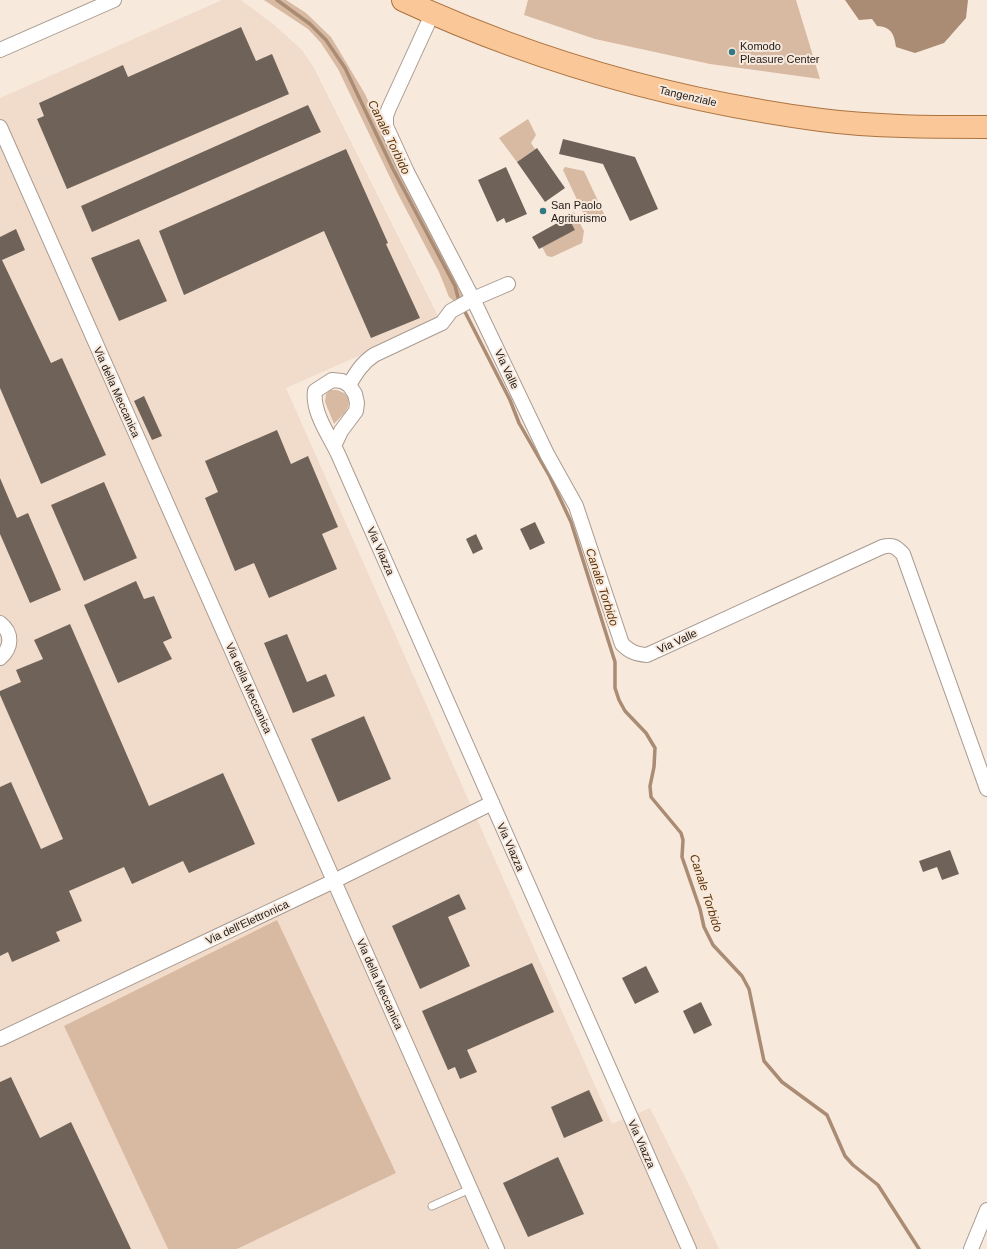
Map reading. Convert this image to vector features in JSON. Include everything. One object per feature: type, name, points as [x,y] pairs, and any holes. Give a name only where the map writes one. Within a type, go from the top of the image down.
[{"type":"main road","name":"Tangenziale","points":[[403,0],[521,49],[579,68],[729,106],[822,120],[925,127],[987,127]]},
{"type":"street","points":[[0,50],[114,0]]},
{"type":"street","name":"Via Valle","points":[[429,21],[386,116],[386,126],[407,172],[473,299],[547,454],[576,506],[622,644],[629,650],[638,654],[647,655],[882,547],[889,545],[896,546],[903,554],[987,789]]},
{"type":"street","name":"Via della Meccanica","points":[[0,127],[497,1249]]},
{"type":"street","points":[[334,446],[341,431],[356,411],[357,403],[349,385],[358,370],[374,355],[442,323],[451,311],[473,299],[508,284]]},
{"type":"street","name":"Via Viazza","points":[[349,385],[342,381],[332,380],[316,391],[314,400],[317,410],[689,1249]]},
{"type":"street","points":[[0,623],[7,631],[9,644],[7,650],[0,658]]},
{"type":"street","name":"Via dell'Elettronica","points":[[0,1039],[334,881],[492,803]]},
{"type":"street","points":[[971,1249],[987,1210]]},
{"type":"lane","points":[[432,1206],[470,1189]]},
{"type":"shaded area","points":[[222,0],[241,0],[273,24],[301,49],[313,66],[440,320],[286,388],[612,1124],[650,1108],[691,1189],[719,1249],[237,1249],[396,1173],[386,1153],[64,1026],[168,1249],[0,1249],[0,98]]},
{"type":"shaded area","points":[[264,0],[286,0],[306,13],[331,37],[365,94],[400,172],[464,295],[464,299],[456,303],[449,297],[439,272],[398,194],[338,69],[321,43],[308,29]]},
{"type":"shaded area","name":"Komodo Pleasure Center","points":[[528,0],[796,0],[820,79],[710,64],[595,39],[524,15]]},
{"type":"shaded area","points":[[845,0],[968,0],[966,18],[944,43],[915,53],[896,47],[893,34],[889,29],[877,26],[872,19],[859,20]]},
{"type":"shaded area","points":[[528,119],[536,135],[531,143],[535,149],[517,162],[499,138]]},
{"type":"shaded area","points":[[565,167],[584,171],[605,216],[588,223],[563,170]]},
{"type":"shaded area","points":[[574,212],[584,231],[582,243],[552,257],[547,256],[542,247],[575,230],[567,216]]},
{"type":"shaded area","points":[[331,390],[343,392],[348,397],[349,401],[346,411],[334,424],[325,402],[326,394]]},
{"type":"shaded area","points":[[277,920],[396,1173],[237,1249],[168,1249],[64,1026]]},
{"type":"building","points":[[241,27],[256,61],[272,54],[289,94],[67,189],[37,119],[44,116],[39,103],[123,65],[128,77]]},
{"type":"building","points":[[308,105],[321,132],[92,232],[81,206]]},
{"type":"building","points":[[563,139],[635,157],[658,209],[630,221],[603,164],[559,154]]},
{"type":"building","points":[[537,148],[565,188],[545,202],[517,162]]},
{"type":"building","points":[[346,149],[388,243],[386,244],[420,318],[371,338],[324,231],[184,295],[159,231]]},
{"type":"building","points":[[506,167],[527,214],[506,223],[504,218],[497,222],[478,180]]},
{"type":"building","points":[[568,217],[575,230],[539,249],[532,237]]},
{"type":"building","points":[[16,229],[25,250],[2,260],[51,363],[62,358],[106,455],[41,484],[0,388],[0,237]]},
{"type":"building","points":[[139,239],[167,301],[119,321],[91,258]]},
{"type":"building","points":[[144,396],[162,436],[152,440],[134,401]]},
{"type":"building","points":[[277,430],[291,464],[308,456],[338,527],[322,534],[337,569],[269,598],[254,563],[235,571],[205,498],[218,492],[205,461]]},
{"type":"building","points":[[0,478],[17,518],[28,513],[61,590],[30,603],[0,534]]},
{"type":"building","points":[[104,482],[137,558],[84,581],[51,505]]},
{"type":"building","points":[[535,522],[545,543],[530,550],[520,529]]},
{"type":"building","points":[[476,534],[483,549],[473,554],[466,539]]},
{"type":"building","points":[[136,581],[144,599],[154,596],[172,638],[163,642],[172,659],[118,683],[84,605]]},
{"type":"building","points":[[70,624],[149,806],[223,773],[255,844],[189,873],[183,861],[132,884],[124,867],[69,891],[82,921],[56,932],[60,941],[12,962],[8,952],[0,956],[0,787],[11,782],[41,849],[63,839],[0,695],[0,691],[21,682],[16,670],[43,659],[34,640]]},
{"type":"building","points":[[287,634],[307,682],[326,674],[335,696],[293,713],[264,643]]},
{"type":"building","points":[[364,716],[391,779],[338,802],[311,739]]},
{"type":"building","points":[[950,850],[959,874],[942,880],[937,867],[923,872],[919,861]]},
{"type":"building","points":[[459,894],[466,909],[448,917],[470,966],[420,989],[392,926]]},
{"type":"building","points":[[532,963],[554,1012],[467,1050],[477,1072],[460,1079],[455,1067],[448,1070],[422,1011]]},
{"type":"building","points":[[646,966],[659,992],[635,1004],[622,978]]},
{"type":"building","points":[[701,1002],[712,1025],[694,1034],[683,1011]]},
{"type":"building","points":[[11,1077],[40,1138],[71,1122],[131,1249],[0,1249],[0,1082]]},
{"type":"building","points":[[589,1090],[603,1121],[564,1138],[551,1107]]},
{"type":"building","points":[[558,1157],[584,1214],[528,1237],[503,1183]]},
{"type":"waterway","name":"Canale Torbido","points":[[277,0],[310,24],[326,40],[345,68],[393,169],[455,286],[459,301]]},
{"type":"waterway","name":"Canale Torbido","points":[[463,308],[510,400],[519,423],[550,477],[571,522],[615,662],[615,688],[619,700],[625,711],[646,733],[655,748],[654,767],[650,786],[651,797],[681,833],[683,840],[682,857],[700,909],[704,927],[713,945],[742,976],[749,989],[764,1061],[782,1082],[827,1115],[845,1156],[853,1165],[878,1185],[919,1249]]},
{"type":"place","name":"Komodo Pleasure Center","points":[[732,52]]},
{"type":"place","name":"San Paolo Agriturismo","points":[[543,211]]}]
